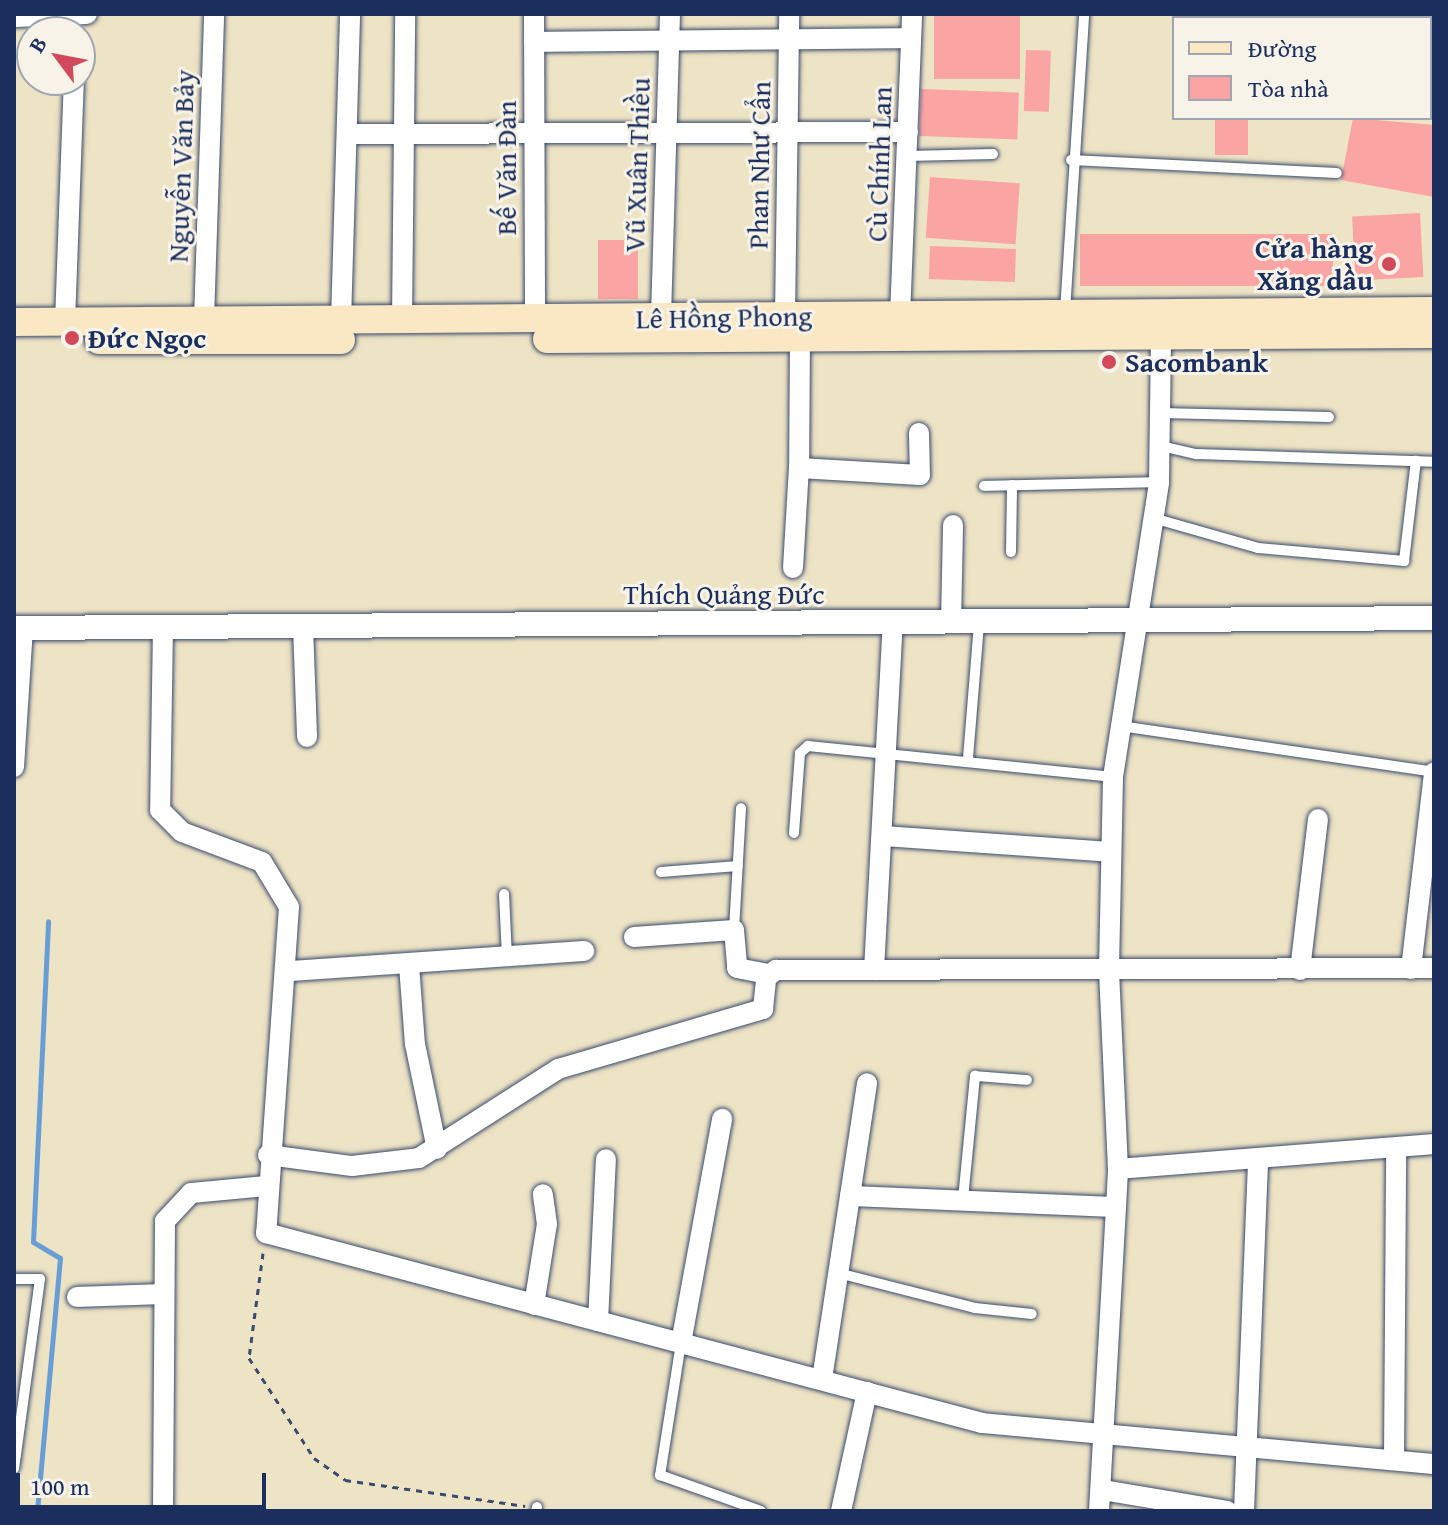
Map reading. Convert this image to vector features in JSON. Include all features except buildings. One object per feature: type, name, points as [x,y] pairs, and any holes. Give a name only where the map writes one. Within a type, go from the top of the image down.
[{"type":"main road","name":"Lê Hồng Phong","points":[[14,322],[402,320],[535,330],[661,317],[793,328],[900,316],[1064,322],[1161,335],[1421,323]]},
{"type":"main road","name":"Lê Hồng Phong","points":[[14,340],[1064,322],[1421,323]]},
{"type":"street","name":"Nguyễn Văn Bảy","points":[[204,320],[214,14]]},
{"type":"street","points":[[341,321],[350,14]]},
{"type":"street","points":[[402,320],[405,14]]},
{"type":"street","name":"Bế Văn Đàn","points":[[534,14],[535,330]]},
{"type":"street","name":"Vũ Xuân Thiều","points":[[661,317],[670,14]]},
{"type":"street","name":"Phan Như Cẩn","points":[[789,14],[787,133],[799,468],[793,568]]},
{"type":"street","name":"Cù Chính Lan","points":[[900,316],[912,14]]},
{"type":"street","points":[[534,42],[911,38]]},
{"type":"street","points":[[65,322],[73,96]]},
{"type":"street","points":[[347,134],[908,132]]},
{"type":"street","points":[[1099,1511],[1108,1429],[1118,1169],[1109,969],[1113,777],[1133,623],[1159,482],[1161,335]]},
{"type":"street","points":[[799,468],[920,475],[919,433]]},
{"type":"street","points":[[951,623],[953,525]]},
{"type":"street","name":"Thích Quảng Đức","points":[[18,628],[1133,623],[1434,618]]},
{"type":"street","points":[[874,970],[893,623]]},
{"type":"street","points":[[303,626],[307,737]]},
{"type":"street","points":[[163,627],[160,810],[182,832],[248,854],[274,873],[289,907],[290,971],[268,1155],[266,1233],[982,1423],[1108,1429],[1434,1464]]},
{"type":"street","points":[[14,767],[18,628]]},
{"type":"street","points":[[1411,969],[1434,772]]},
{"type":"street","points":[[1300,970],[1318,819]]},
{"type":"street","points":[[883,836],[1110,852]]},
{"type":"street","points":[[634,937],[734,930],[737,968],[768,974],[874,970],[1434,968]]},
{"type":"street","points":[[290,971],[584,951]]},
{"type":"street","points":[[409,965],[415,1044],[437,1149]]},
{"type":"street","points":[[268,1155],[373,1166],[437,1149],[558,1069],[763,1009],[768,974]]},
{"type":"street","points":[[822,1379],[867,1083]]},
{"type":"street","points":[[681,1343],[722,1119]]},
{"type":"street","points":[[1118,1169],[1258,1162],[1434,1144]]},
{"type":"street","points":[[1394,1460],[1396,1148]]},
{"type":"street","points":[[598,1321],[606,1159]]},
{"type":"street","points":[[1244,1511],[1250,1442],[1258,1162]]},
{"type":"street","points":[[163,1511],[162,1294],[165,1221],[173,1205],[191,1193],[267,1186]]},
{"type":"street","points":[[534,1305],[547,1224],[543,1194]]},
{"type":"street","points":[[850,1196],[1116,1207]]},
{"type":"street","points":[[77,1297],[162,1294]]},
{"type":"street","points":[[841,1511],[867,1392]]},
{"type":"street","points":[[1103,1490],[1227,1511]]},
{"type":"lane","points":[[1064,322],[1071,160],[1084,14]]},
{"type":"lane","points":[[907,156],[993,154]]},
{"type":"lane","points":[[1071,160],[1337,173]]},
{"type":"lane","points":[[1161,413],[1329,417]]},
{"type":"lane","points":[[1161,446],[1197,454],[1434,462]]},
{"type":"lane","points":[[1153,518],[1258,548],[1404,561],[1416,461]]},
{"type":"lane","points":[[984,486],[1159,482]]},
{"type":"lane","points":[[1011,552],[1012,485]]},
{"type":"lane","points":[[968,758],[979,624]]},
{"type":"lane","points":[[1118,726],[1434,772]]},
{"type":"lane","points":[[794,833],[803,748],[888,750],[1113,777]]},
{"type":"lane","points":[[734,930],[741,808]]},
{"type":"lane","points":[[661,872],[738,866]]},
{"type":"lane","points":[[504,894],[507,957]]},
{"type":"lane","points":[[963,1199],[975,1076],[1027,1080]]},
{"type":"lane","points":[[838,1273],[975,1308],[1032,1314]]},
{"type":"lane","points":[[14,1279],[40,1279],[14,1468]]},
{"type":"lane","points":[[681,1343],[660,1475],[761,1511]]},
{"type":"path","points":[[266,1233],[249,1358],[314,1458],[345,1480],[536,1509]]},
{"type":"waterway","points":[[37,1511],[60,1258],[33,1242],[48,921]]},
{"type":"place","name":"Cửa hàng Xăng dầu","points":[[1389,264]]},
{"type":"place","name":"Đức Ngọc","points":[[72,338]]},
{"type":"place","name":"Sacombank","points":[[1109,362]]}]
